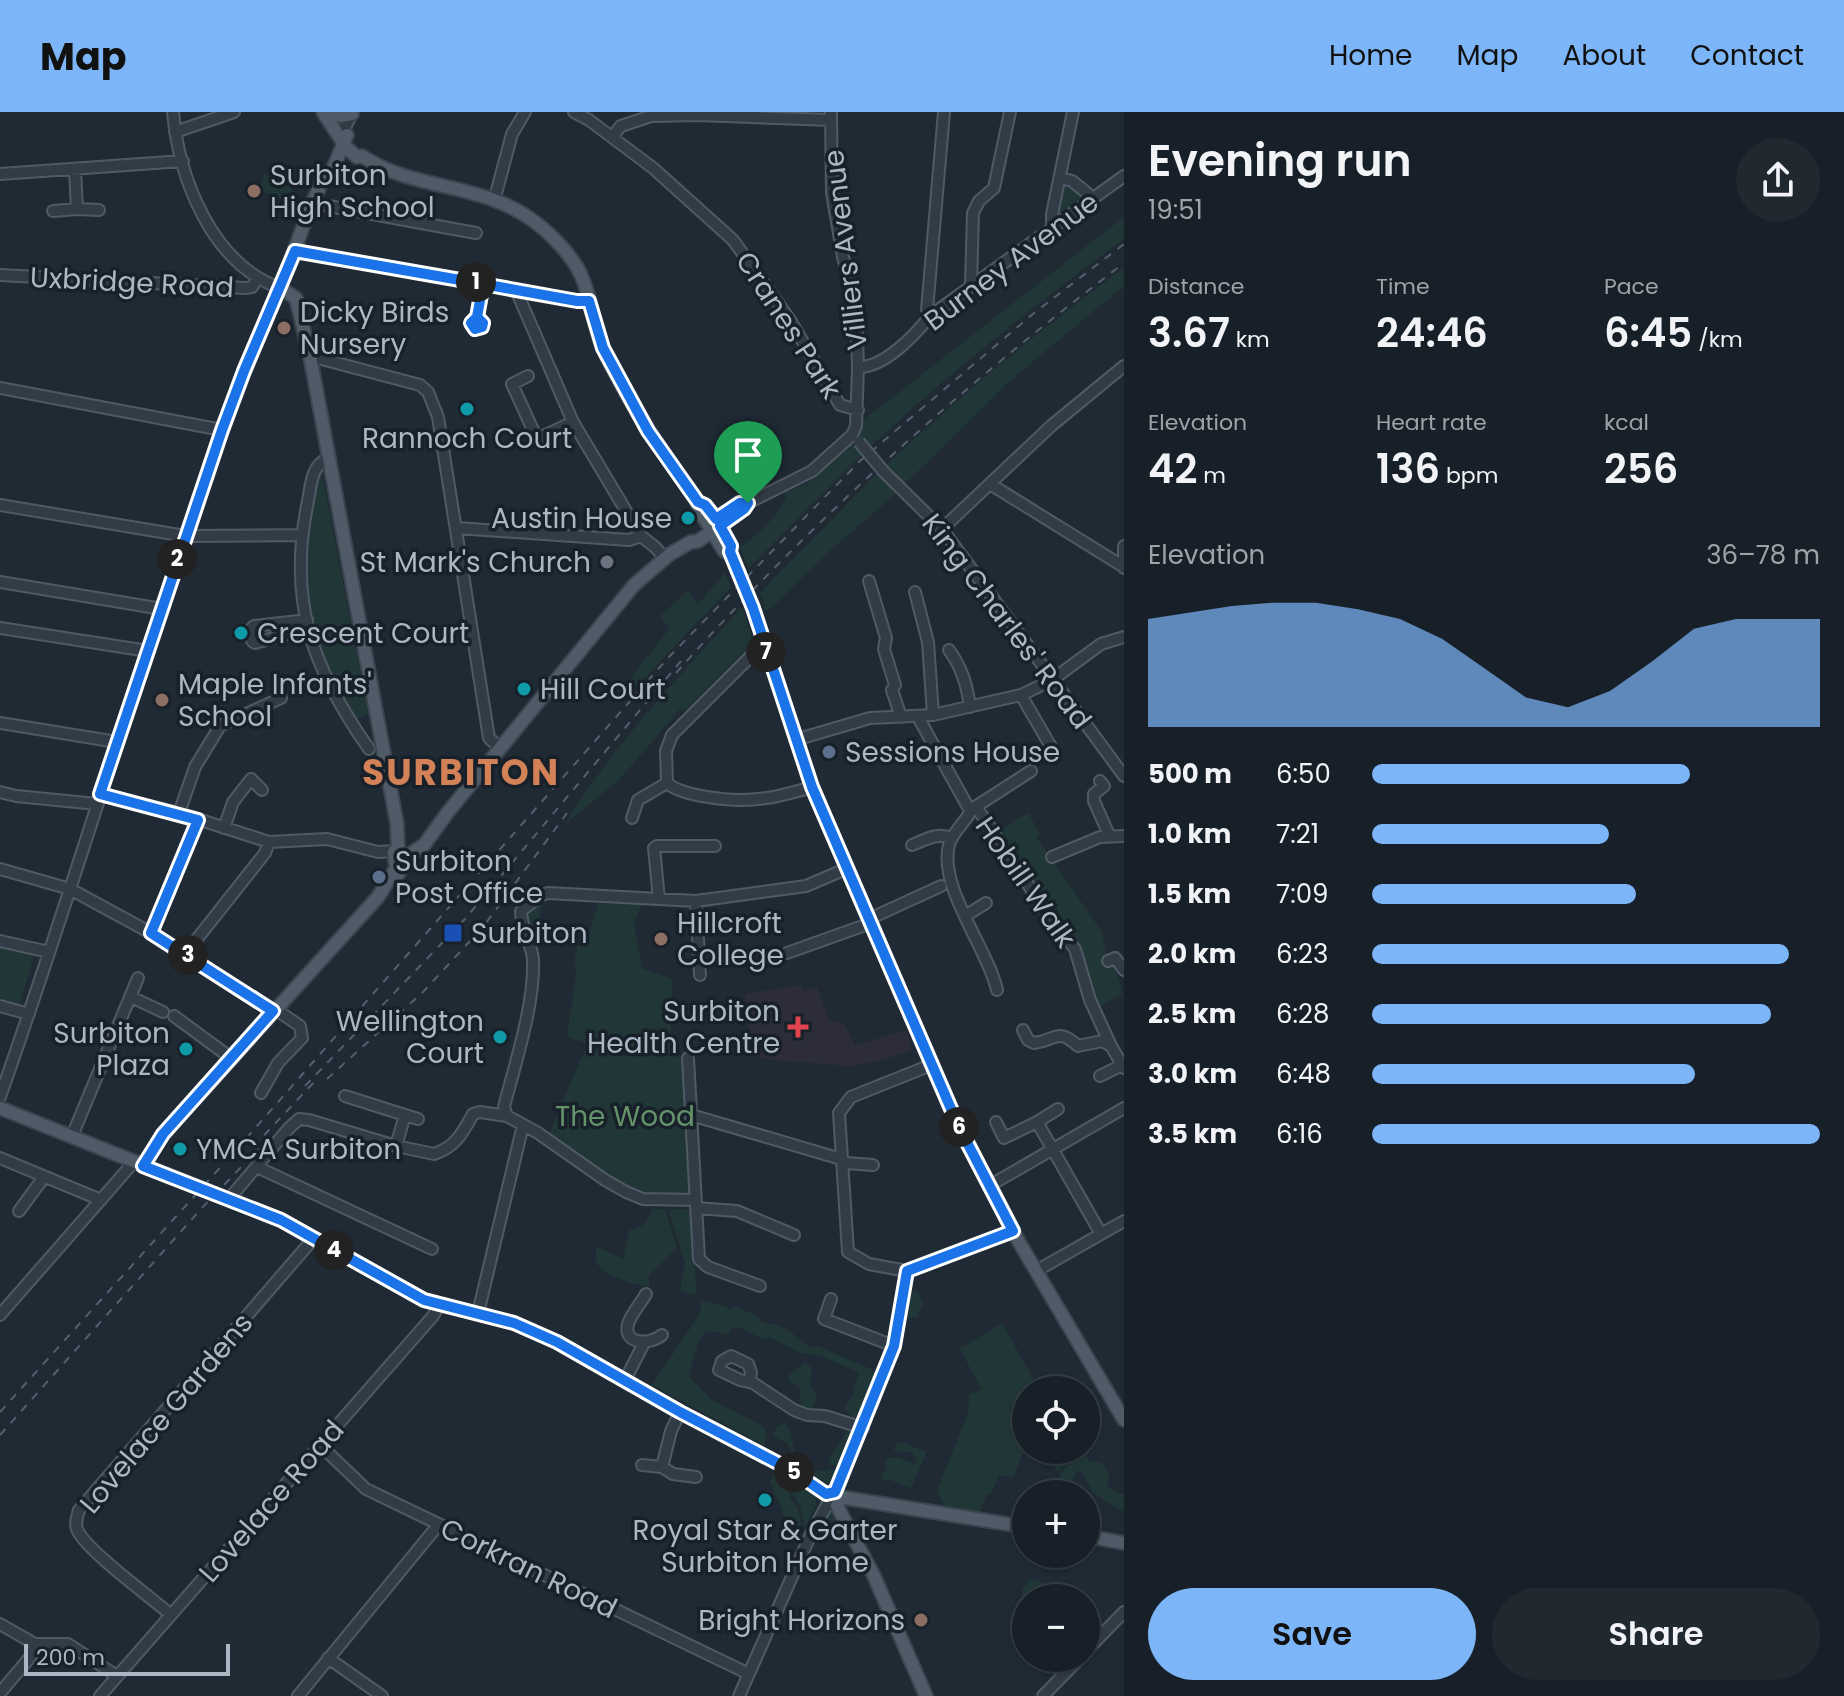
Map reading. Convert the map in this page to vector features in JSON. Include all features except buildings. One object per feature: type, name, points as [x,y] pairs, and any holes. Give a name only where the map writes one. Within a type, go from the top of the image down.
[{"type":"main road","points":[[330,113],[354,113]]},
{"type":"main road","points":[[330,113],[362,156],[393,172],[445,184],[526,216],[559,245],[580,272],[603,348],[648,431],[698,502],[699,510],[731,546],[730,552],[753,608],[812,787],[958,1125],[1013,1231],[1124,1420]]},
{"type":"main road","points":[[138,1164],[402,871],[397,824],[310,356],[296,298],[280,288],[326,174],[325,167],[344,135]]},
{"type":"main road","points":[[402,853],[424,845],[634,585],[665,558],[691,542],[695,535],[714,525]]},
{"type":"main road","points":[[0,1108],[267,1214],[410,1293],[439,1305],[478,1313],[544,1336],[791,1470],[833,1499],[1012,1525]]},
{"type":"main road","points":[[833,1499],[874,1576],[926,1696]]},
{"type":"main road","points":[[1100,1539],[1124,1543]]},
{"type":"street","points":[[0,1097],[185,536],[244,371],[280,288],[258,278],[236,260],[214,235],[183,161],[173,112]]},
{"type":"street","points":[[175,132],[234,112]]},
{"type":"street","points":[[494,201],[512,134],[525,112]]},
{"type":"street","name":"Cranes Park","points":[[574,112],[653,168],[733,240],[799,333],[840,405],[858,410]]},
{"type":"street","points":[[930,316],[927,310],[944,112]]},
{"type":"street","points":[[971,285],[973,213],[979,201],[994,188],[1010,112]]},
{"type":"street","points":[[1052,228],[1052,214],[1073,112]]},
{"type":"street","points":[[344,135],[354,113]]},
{"type":"street","points":[[612,137],[621,126],[651,116],[699,113],[831,116]]},
{"type":"street","name":"Villiers Avenue","points":[[831,116],[832,193],[843,257],[856,305],[858,410],[855,439]]},
{"type":"street","points":[[0,174],[183,161]]},
{"type":"street","points":[[75,170],[77,209]]},
{"type":"street","name":"Burney Avenue","points":[[858,367],[872,365],[911,339],[930,316],[1124,176]]},
{"type":"street","points":[[1061,178],[1072,181],[1093,198]]},
{"type":"street","points":[[312,203],[476,233]]},
{"type":"street","points":[[53,211],[99,210]]},
{"type":"street","points":[[295,251],[589,301]]},
{"type":"street","name":"Uxbridge Road","points":[[0,275],[246,288],[252,287],[258,278]]},
{"type":"street","points":[[477,317],[483,284]]},
{"type":"street","points":[[516,290],[573,422],[641,536],[665,558]]},
{"type":"street","points":[[310,356],[420,385],[428,392],[438,417],[489,738],[500,748]]},
{"type":"street","points":[[942,529],[1051,426],[1124,366]]},
{"type":"street","points":[[528,376],[512,384],[537,439],[573,422]]},
{"type":"street","points":[[0,388],[222,430]]},
{"type":"street","points":[[714,525],[744,509],[748,503],[812,471],[855,439]]},
{"type":"street","name":"King Charles' Road","points":[[855,439],[950,539],[1124,776]]},
{"type":"street","points":[[327,459],[319,463],[314,471],[302,535],[300,569],[308,624],[319,663],[333,694],[369,749]]},
{"type":"street","points":[[990,484],[1124,568]]},
{"type":"street","points":[[0,505],[185,536],[302,535]]},
{"type":"street","points":[[457,528],[629,540],[641,536]]},
{"type":"street","points":[[1124,546],[1124,568]]},
{"type":"street","points":[[869,581],[870,598],[886,638],[884,649],[901,717]]},
{"type":"street","points":[[0,582],[162,609]]},
{"type":"street","points":[[915,592],[928,642],[933,715]]},
{"type":"street","points":[[308,624],[255,643],[252,641],[251,629],[254,626],[308,624]]},
{"type":"street","points":[[0,628],[148,651]]},
{"type":"street","points":[[795,740],[870,718],[933,715],[1021,695],[1052,680],[1101,644],[1124,637]]},
{"type":"street","points":[[667,783],[666,751],[672,735],[754,653],[765,647]]},
{"type":"street","points":[[949,650],[967,686],[970,707]]},
{"type":"street","points":[[1021,695],[1054,752]]},
{"type":"street","points":[[179,813],[195,767],[220,726],[281,698]]},
{"type":"street","name":"Hobill Walk","points":[[918,717],[968,807],[978,810],[986,820],[1012,868],[1023,876],[1075,949],[1090,1000],[1123,1066]]},
{"type":"street","points":[[0,723],[117,742]]},
{"type":"street","points":[[999,984],[965,916],[948,866],[948,849],[951,838],[972,809],[1031,771]]},
{"type":"street","points":[[224,828],[233,802],[251,779],[262,790]]},
{"type":"street","points":[[667,783],[684,793],[749,800],[812,787]]},
{"type":"street","points":[[632,818],[638,800],[667,783]]},
{"type":"street","points":[[1103,786],[1094,794],[1094,801],[1109,835]]},
{"type":"street","points":[[0,792],[16,796],[99,799],[179,813],[269,842],[327,839],[378,852],[385,857],[402,853]]},
{"type":"street","points":[[151,933],[198,820]]},
{"type":"street","points":[[1052,856],[1109,835],[1124,836]]},
{"type":"street","points":[[912,845],[933,836],[951,838]]},
{"type":"street","points":[[185,954],[265,853],[269,842]]},
{"type":"street","points":[[659,899],[654,848],[689,842],[715,846]]},
{"type":"street","points":[[507,1116],[504,1107],[524,1026],[533,958],[521,917],[524,906],[548,893],[696,901],[806,886],[848,868]]},
{"type":"street","points":[[0,869],[70,889],[151,933],[300,1026],[302,1038],[278,1063],[261,1093]]},
{"type":"street","points":[[787,953],[870,921],[941,886]]},
{"type":"street","points":[[696,901],[700,975]]},
{"type":"street","points":[[965,916],[986,903]]},
{"type":"street","points":[[0,941],[49,952]]},
{"type":"street","points":[[1108,961],[1115,958],[1124,970]]},
{"type":"street","points":[[72,1136],[138,978]]},
{"type":"street","points":[[131,997],[168,1014],[231,1058]]},
{"type":"street","points":[[0,1006],[29,1014]]},
{"type":"street","points":[[1023,1030],[1028,1040],[1034,1043],[1059,1034],[1078,1046],[1102,1041],[1117,1050]]},
{"type":"street","points":[[688,1058],[699,1259],[703,1264],[760,1286]]},
{"type":"street","points":[[931,1065],[851,1097],[839,1113],[848,1252],[869,1264],[907,1271],[1013,1231]]},
{"type":"street","points":[[1100,1076],[1123,1066]]},
{"type":"street","points":[[352,1096],[418,1119]]},
{"type":"street","points":[[989,1186],[1124,1108]]},
{"type":"street","points":[[996,1122],[1004,1138],[1058,1109]]},
{"type":"street","points":[[229,1199],[299,1119],[434,1154],[456,1142],[473,1114],[480,1112],[507,1116],[605,1180],[643,1199],[737,1211],[794,1235]]},
{"type":"street","points":[[396,1146],[405,1115]]},
{"type":"street","points":[[691,1115],[846,1163],[873,1165]]},
{"type":"street","points":[[1037,1122],[1101,1234]]},
{"type":"street","points":[[478,1313],[523,1125]]},
{"type":"street","points":[[0,1158],[101,1200]]},
{"type":"street","points":[[0,1315],[101,1200],[138,1164]]},
{"type":"street","points":[[257,1167],[432,1249]]},
{"type":"street","points":[[19,1211],[44,1177]]},
{"type":"street","points":[[1036,1271],[1124,1221]]},
{"type":"street","name":"Lovelace Gardens","points":[[171,1615],[81,1537],[76,1528],[79,1510],[314,1238]]},
{"type":"street","points":[[739,1696],[811,1534],[833,1499],[863,1428],[894,1346],[907,1271]]},
{"type":"street","points":[[646,1294],[628,1329],[631,1336],[644,1343],[650,1343],[662,1335]]},
{"type":"street","points":[[831,1299],[822,1324],[894,1346]]},
{"type":"street","name":"Lovelace Road","points":[[100,1696],[433,1316],[439,1305]]},
{"type":"street","points":[[625,1380],[644,1343]]},
{"type":"street","points":[[750,1381],[794,1410],[863,1428]]},
{"type":"street","points":[[662,1467],[671,1431],[680,1412]]},
{"type":"street","name":"Corkran Road","points":[[320,1445],[366,1489],[749,1674]]},
{"type":"street","points":[[642,1465],[696,1477]]},
{"type":"street","points":[[298,1696],[439,1524]]},
{"type":"street","points":[[1100,1637],[1124,1612]]},
{"type":"street","points":[[0,1624],[35,1644],[68,1644],[117,1676]]},
{"type":"street","points":[[0,1693],[31,1656],[35,1644]]},
{"type":"street","points":[[328,1658],[382,1696]]},
{"type":"street","points":[[1043,1696],[1066,1672]]},
{"type":"shaded area","name":"Surbiton Health Centre","points":[[801,985],[803,990],[817,987],[830,1022],[845,1025],[855,1045],[907,1030],[912,1051],[851,1066],[781,1061],[751,1055],[745,994]]},
{"type":"green space","points":[[264,174],[293,185],[288,201],[259,190]]},
{"type":"green space","points":[[1064,182],[1087,196],[1086,200],[1060,217],[1056,215],[1061,184]]},
{"type":"green space","points":[[1124,217],[1124,239],[994,340],[869,448],[858,436],[861,422]]},
{"type":"green space","points":[[1124,268],[1124,286],[1011,380],[904,485],[885,466],[1001,364]]},
{"type":"green space","points":[[852,444],[862,455],[749,568],[739,548],[759,532],[782,506],[785,493],[806,484]]},
{"type":"green space","points":[[318,473],[322,473],[368,714],[354,721],[339,696],[315,641],[301,567],[304,533]]},
{"type":"green space","points":[[877,473],[899,491],[836,545],[770,609],[763,612],[765,605],[760,593]]},
{"type":"green space","points":[[725,573],[731,587],[636,687],[629,680],[669,629],[660,616],[689,590],[697,605]]},
{"type":"green space","points":[[742,607],[754,644],[694,705],[683,711],[680,709],[619,780],[565,824],[626,738]]},
{"type":"green space","points":[[1028,813],[1040,833],[1036,837],[1102,932],[1122,994],[1100,1006],[1095,1004],[1085,973],[1014,866],[997,832]]},
{"type":"green space","points":[[540,902],[538,933],[531,934],[524,917],[527,908]]},
{"type":"green space","points":[[598,903],[641,905],[634,923],[642,968],[672,979],[670,1054],[613,1051],[567,1037],[577,945],[585,947]]},
{"type":"green space","points":[[0,948],[34,956],[20,1004],[0,999]]},
{"type":"green space","name":"The Wood","points":[[586,1047],[619,1056],[682,1056],[690,1191],[687,1196],[654,1194],[624,1185],[549,1134]]},
{"type":"green space","points":[[652,1209],[665,1209],[677,1248],[648,1276],[650,1287],[627,1282],[604,1271],[595,1260],[597,1247],[623,1259],[630,1229],[635,1230],[644,1224]]},
{"type":"green space","points":[[668,1209],[693,1210],[696,1295],[680,1290],[685,1263]]},
{"type":"green space","points":[[916,1290],[924,1304],[918,1317],[905,1319],[909,1293]]},
{"type":"green space","points":[[700,1302],[726,1306],[730,1310],[735,1306],[755,1315],[763,1323],[784,1328],[812,1348],[818,1346],[873,1370],[877,1374],[863,1412],[858,1417],[852,1417],[844,1409],[859,1372],[820,1356],[800,1353],[770,1337],[763,1339],[739,1327],[733,1327],[728,1334],[706,1331],[698,1343],[689,1376],[710,1399],[761,1425],[767,1433],[765,1446],[652,1385],[701,1312]]},
{"type":"green space","points":[[1002,1323],[1032,1376],[1012,1376],[1012,1406],[1009,1408],[1012,1416],[1012,1464],[1019,1464],[1013,1478],[999,1475],[980,1512],[944,1506],[937,1490],[968,1413],[969,1395],[981,1389],[960,1349]]},
{"type":"green space","points":[[805,1363],[812,1368],[810,1385],[817,1400],[810,1410],[802,1409],[799,1387],[791,1383],[788,1376]]},
{"type":"green space","points":[[785,1424],[795,1452],[811,1465],[789,1456],[791,1449],[787,1443],[772,1436],[778,1425]]},
{"type":"green space","points":[[848,1429],[852,1432],[844,1455],[835,1466],[829,1465],[829,1459]]},
{"type":"green space","points":[[901,1442],[927,1452],[911,1488],[891,1480],[880,1481],[883,1476],[880,1473],[887,1470],[885,1461],[888,1458],[899,1457],[914,1464],[917,1461],[912,1452],[894,1450],[895,1445]]},
{"type":"green space","points":[[1102,1463],[1109,1472],[1108,1486],[1124,1494],[1124,1512],[1100,1497],[1100,1480],[1086,1480],[1081,1471],[1076,1472],[1073,1480],[1060,1480],[1060,1474],[1068,1464]]},
{"type":"green space","points":[[1052,1464],[1067,1464],[1058,1472]]},
{"type":"green space","points":[[839,1469],[832,1483],[825,1484],[804,1472]]},
{"type":"green space","points":[[778,1471],[787,1477],[790,1498],[798,1508],[803,1536],[787,1523],[770,1481]]},
{"type":"green space","points":[[789,1477],[816,1496],[816,1505],[805,1528],[800,1506],[791,1491]]},
{"type":"green space","points":[[832,1512],[844,1533],[826,1538],[819,1535]]},
{"type":"green space","points":[[1030,1579],[1047,1584],[1026,1584]]},
{"type":"railway","points":[[0,1412],[235,1151],[667,659],[860,461],[1034,313],[1124,244]]},
{"type":"railway","points":[[676,673],[780,562],[890,457],[1005,358],[1124,263]]},
{"type":"railway","points":[[305,1086],[465,919],[681,661]]},
{"type":"railway","points":[[327,1079],[423,992],[483,927],[567,813]]},
{"type":"railway","points":[[253,1147],[316,1080]]},
{"type":"railway","points":[[0,1435],[201,1209],[265,1142]]},
{"type":"place","name":"Surbiton High School","points":[[254,191]]},
{"type":"place","name":"Dicky Birds Nursery","points":[[284,328]]},
{"type":"place","name":"Rannoch Court","points":[[467,409]]},
{"type":"place","name":"Austin House","points":[[688,518]]},
{"type":"place","name":"St Mark's Church","points":[[607,562]]},
{"type":"place","name":"Crescent Court","points":[[241,633]]},
{"type":"place","name":"Hill Court","points":[[524,689]]},
{"type":"place","name":"Maple Infants' School","points":[[162,700]]},
{"type":"place","name":"Sessions House","points":[[829,752]]},
{"type":"place","name":"Surbiton Post Office","points":[[379,877]]},
{"type":"place","name":"Surbiton","points":[[453,933]]},
{"type":"place","name":"Hillcroft College","points":[[661,939]]},
{"type":"place","name":"Surbiton Health Centre","points":[[798,1027]]},
{"type":"place","name":"Wellington Court","points":[[500,1037]]},
{"type":"place","name":"Surbiton Plaza","points":[[186,1049]]},
{"type":"place","name":"YMCA Surbiton","points":[[180,1149]]},
{"type":"place","name":"Royal Star & Garter Surbiton Home","points":[[765,1500]]},
{"type":"place","name":"Bright Horizons","points":[[921,1620]]},
{"type":"district","name":"SURBITON","points":[[461,772]]},
{"type":"route","points":[[748,503],[720,526],[731,546],[730,552],[753,608],[812,787],[958,1125],[1013,1231],[1004,1237],[907,1271],[894,1346],[835,1492],[826,1494],[791,1470],[557,1342],[514,1323],[424,1300],[281,1220],[143,1166],[163,1134],[273,1011],[151,933],[198,820],[100,794],[222,430],[295,251],[483,284],[482,289],[477,317],[471,323],[475,329],[482,327],[483,323],[477,317],[483,284],[589,301],[603,348],[648,431],[698,502],[705,505],[716,519],[740,503],[748,503]]}]
